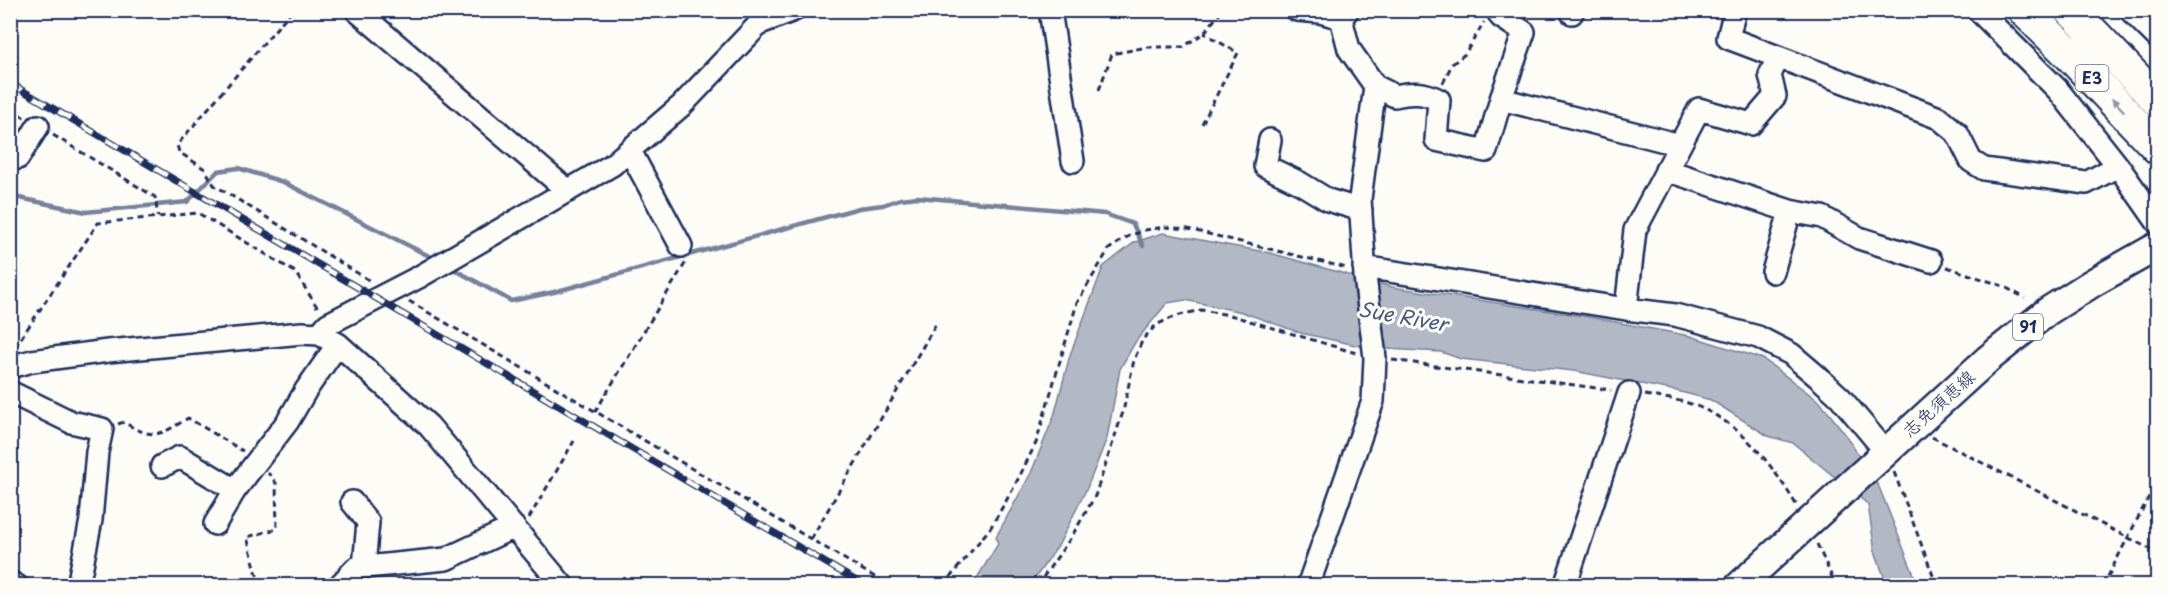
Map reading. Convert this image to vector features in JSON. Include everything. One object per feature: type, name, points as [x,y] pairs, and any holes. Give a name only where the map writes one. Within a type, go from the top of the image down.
[{"type":"highway","name":"E3","points":[[2024,10],[2069,54],[2157,148]]},
{"type":"highway","name":"E3","points":[[2071,10],[2157,100]]},
{"type":"main road","name":"志免須恵線","points":[[1739,585],[1988,359],[2048,311],[2157,246]]},
{"type":"street","points":[[356,10],[568,191]]},
{"type":"street","points":[[10,367],[32,361],[108,351],[302,333],[323,329],[612,165],[681,106],[755,17],[794,10]]},
{"type":"street","points":[[1050,10],[1073,161]]},
{"type":"street","points":[[1297,10],[1345,14],[1349,49],[1375,86],[1395,96],[1409,93],[1436,98],[1439,100],[1436,140],[1486,151],[1524,32],[1494,12]]},
{"type":"street","points":[[1736,10],[1728,38],[1939,118],[1957,133],[1971,161],[1984,169],[2086,183],[2118,166]]},
{"type":"street","points":[[1978,10],[2058,90],[2118,166],[2157,223]]},
{"type":"street","points":[[2130,10],[2157,38]]},
{"type":"street","points":[[1626,309],[1635,230],[1699,109],[1751,124],[1775,96],[1770,75],[1778,57]]},
{"type":"street","points":[[1308,585],[1373,402],[1375,358],[1365,272],[1360,199],[1375,86]]},
{"type":"street","points":[[1501,99],[1680,145]]},
{"type":"street","points":[[10,154],[18,158],[38,126]]},
{"type":"street","points":[[1270,140],[1265,166],[1328,200],[1361,210]]},
{"type":"street","points":[[630,151],[681,246]]},
{"type":"street","points":[[1666,170],[1790,211],[1822,217],[1859,238],[1931,261]]},
{"type":"street","points":[[1773,272],[1790,211]]},
{"type":"street","points":[[1365,272],[1675,315],[1758,337],[1791,354],[1840,397],[1886,452]]},
{"type":"street","points":[[323,329],[429,426],[563,585]]},
{"type":"street","points":[[215,524],[235,490],[288,421],[306,390],[339,344]]},
{"type":"street","points":[[10,392],[71,422],[102,429],[97,452],[91,520],[78,585]]},
{"type":"street","points":[[1565,585],[1629,393]]},
{"type":"street","points":[[162,466],[180,457],[235,490]]},
{"type":"street","points":[[352,502],[368,522],[364,567]]},
{"type":"street","points":[[339,585],[356,568],[446,559],[517,530]]},
{"type":"street","points":[[10,582],[17,585]]},
{"type":"path","points":[[292,10],[177,145],[179,152],[205,169],[214,184],[389,293],[401,296],[890,585]]},
{"type":"path","points":[[1099,90],[1112,54],[1147,47],[1183,47],[1204,33],[1219,14],[1219,10]]},
{"type":"path","points":[[1436,98],[1452,64],[1465,54],[1494,12]]},
{"type":"path","points":[[1202,124],[1238,53],[1204,33]]},
{"type":"path","points":[[10,109],[155,197],[158,217]]},
{"type":"path","points":[[10,353],[98,223],[198,213],[295,272],[323,329]]},
{"type":"path","points":[[943,585],[992,528],[1014,487],[1035,443],[1077,303],[1109,249],[1127,237],[1145,230],[1165,227],[1188,229],[1365,272]]},
{"type":"path","points":[[595,412],[687,261],[681,246]]},
{"type":"path","points":[[1931,261],[2003,286],[2025,298]]},
{"type":"path","points":[[1037,585],[1072,536],[1095,496],[1123,412],[1134,360],[1143,339],[1156,324],[1201,310],[1230,315],[1341,350],[1375,358]]},
{"type":"path","points":[[811,539],[936,324]]},
{"type":"path","points":[[102,429],[124,422],[153,436],[161,434],[188,418],[228,443],[236,445],[256,460],[276,483],[277,499],[277,529],[247,537],[260,585]]},
{"type":"path","points":[[1913,427],[2157,553]]},
{"type":"path","points":[[517,530],[574,441]]},
{"type":"path","points":[[1886,452],[1937,585]]},
{"type":"path","points":[[2103,585],[2157,479]]},
{"type":"path","points":[[1813,519],[1836,585]]},
{"type":"water","name":"Sue River","points":[[1163,233],[1270,253],[1392,287],[1583,316],[1690,336],[1763,359],[1820,402],[1843,431],[1879,487],[1918,585],[1887,585],[1875,551],[1868,505],[1864,501],[1793,443],[1768,436],[1711,400],[1574,371],[1461,359],[1441,352],[1369,348],[1301,333],[1242,312],[1185,300],[1167,303],[1136,341],[1120,369],[1107,438],[1087,488],[1058,546],[1030,585],[972,586],[998,544],[996,537],[1031,473],[1054,416],[1070,355],[1103,267],[1135,242]]},
{"type":"waterway","points":[[10,196],[86,212],[187,202],[218,171],[238,168],[283,182],[437,260]]},
{"type":"waterway","points":[[450,267],[511,301],[554,292],[859,208],[918,197],[1105,214],[1133,224],[1143,246]]},
{"type":"railway","points":[[10,83],[865,586]]}]
